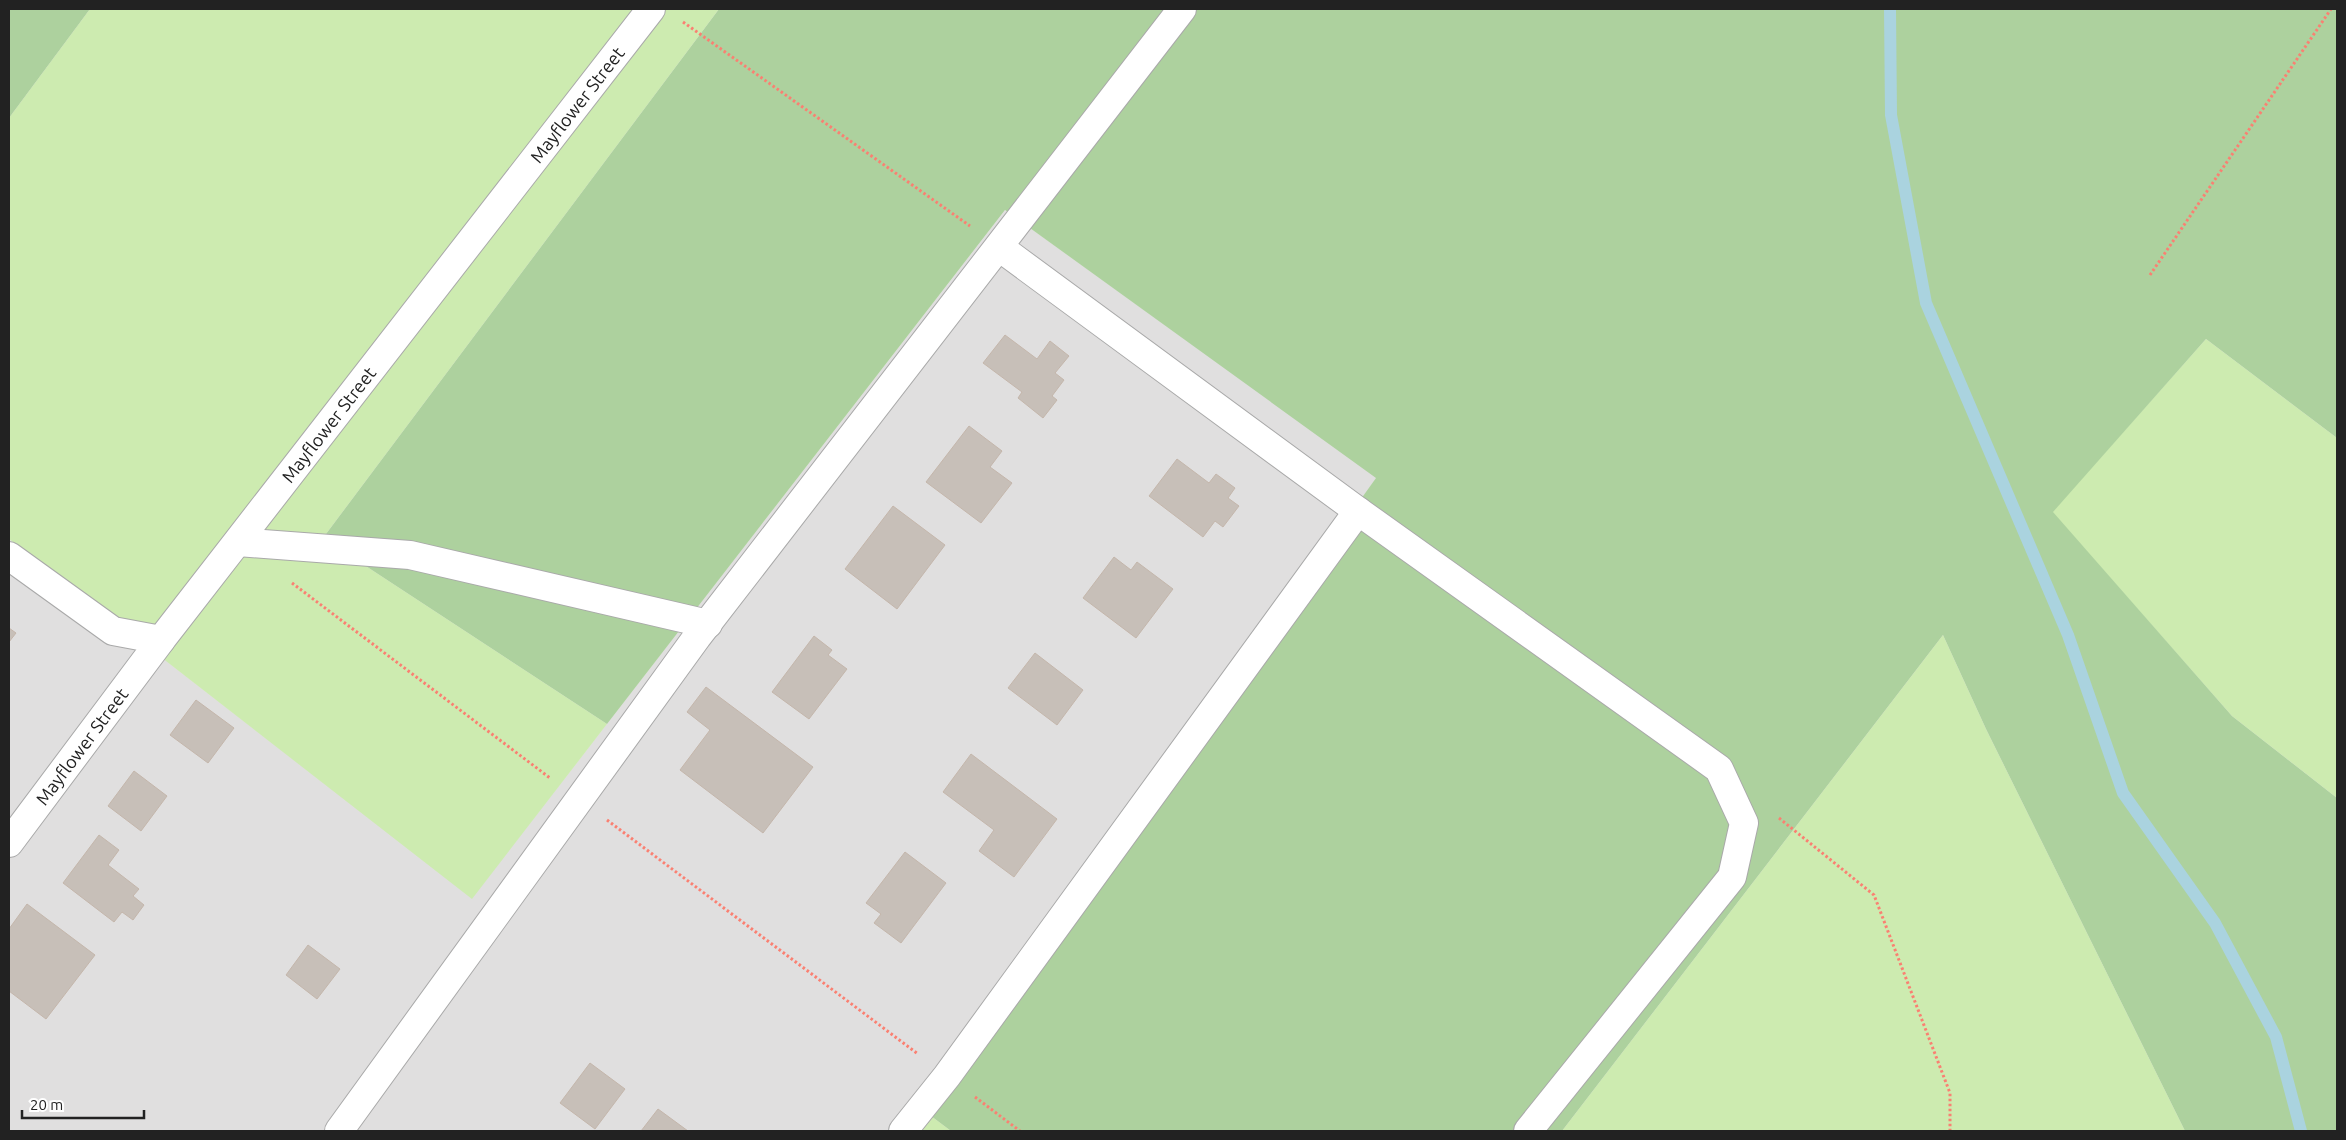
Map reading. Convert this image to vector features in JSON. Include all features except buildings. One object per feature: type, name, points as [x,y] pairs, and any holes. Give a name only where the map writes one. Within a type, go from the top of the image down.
[{"type":"street","name":"Mayflower Street","points":[[9,843],[161,640],[651,9]]},
{"type":"street","points":[[339,1131],[708,624],[1182,9]]},
{"type":"street","points":[[999,247],[1358,511],[1719,769],[1744,823],[1732,877],[1528,1131]]},
{"type":"street","points":[[903,1131],[947,1076],[1358,511]]},
{"type":"street","points":[[238,542],[410,555],[708,624]]},
{"type":"street","points":[[9,556],[113,631],[161,640]]},
{"type":"path","points":[[2150,275],[2331,9]]},
{"type":"path","points":[[680,20],[999,247]]},
{"type":"path","points":[[285,578],[1020,1131]]},
{"type":"path","points":[[1772,812],[1874,895],[1950,1093],[1950,1131]]},
{"type":"shaded area","points":[[1005,210],[1377,477],[908,1131],[9,1131],[9,539],[472,898]]},
{"type":"green space","points":[[9,9],[90,9],[9,118]]},
{"type":"green space","points":[[90,9],[719,9],[323,538],[607,724],[472,899],[9,539],[9,118]]},
{"type":"green space","points":[[719,9],[2337,9],[2337,438],[2206,339],[2053,512],[2232,716],[2337,798],[2337,1131],[2185,1131],[1986,729],[1943,635],[1562,1131],[951,1131],[923,1110],[1376,478],[1005,210],[607,724],[323,538]]},
{"type":"green space","points":[[2206,339],[2337,438],[2337,798],[2232,716],[2052,512]]},
{"type":"green space","points":[[1943,635],[1986,729],[2185,1131],[1562,1131]]},
{"type":"green space","points":[[923,1110],[951,1131],[908,1131]]},
{"type":"waterway","points":[[1890,9],[1891,115],[1926,303],[2068,635],[2123,793],[2215,923],[2276,1037],[2301,1131]]}]
